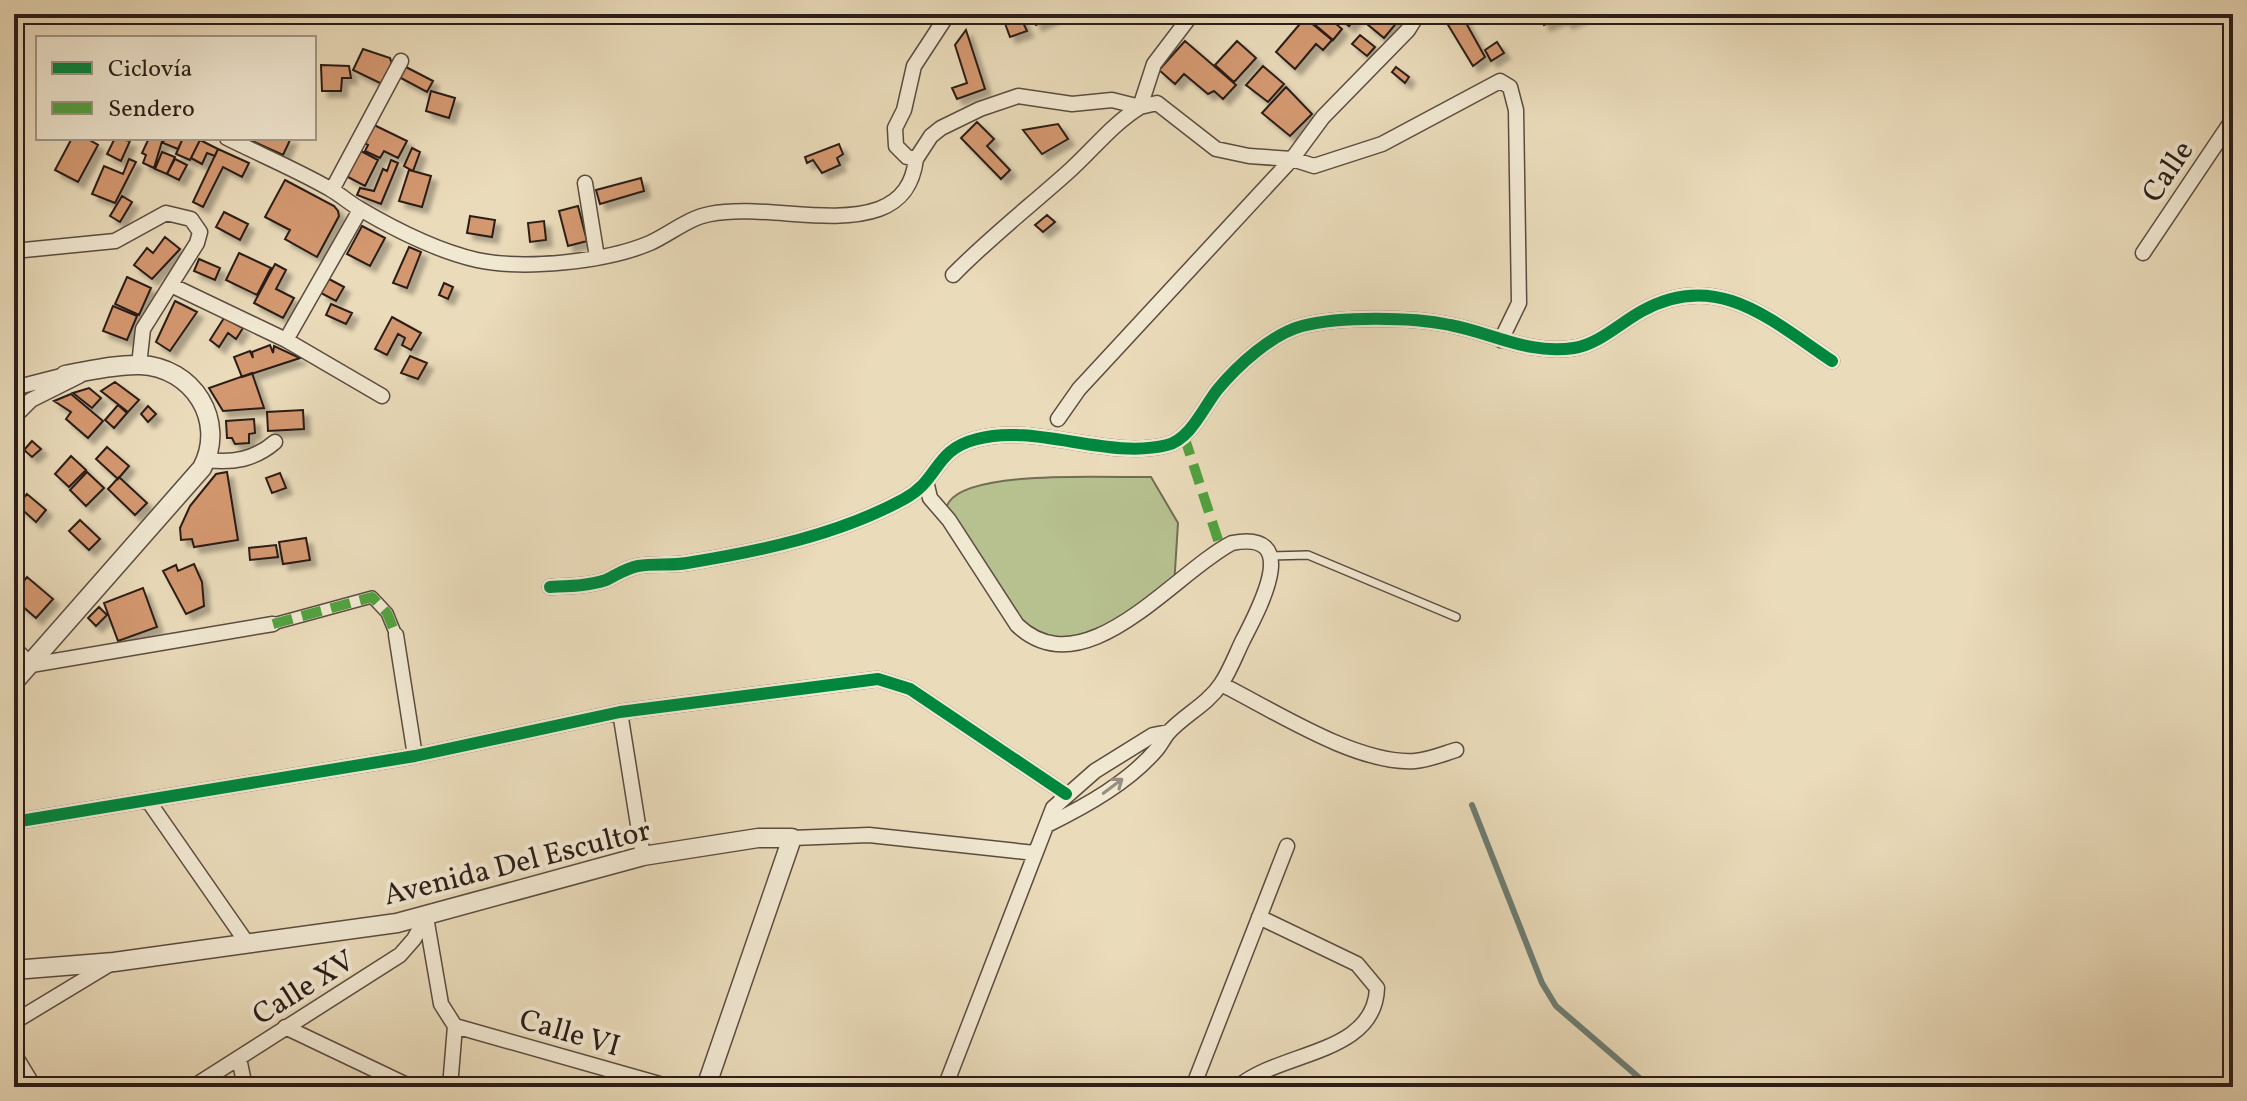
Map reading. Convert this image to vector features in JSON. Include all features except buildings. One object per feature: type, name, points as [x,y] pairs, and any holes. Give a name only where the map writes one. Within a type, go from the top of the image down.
[{"type":"street","points":[[916,159],[907,157],[896,146],[895,128],[904,110],[914,66],[948,14]]},
{"type":"street","points":[[1140,107],[1158,56],[1192,14]]},
{"type":"street","points":[[1058,419],[1079,389],[1292,159],[1323,117],[1399,39],[1418,14]]},
{"type":"street","points":[[332,190],[401,61]]},
{"type":"street","points":[[953,275],[1011,218],[1070,171],[1119,120],[1140,107],[1157,103],[1216,149],[1249,156],[1292,159],[1314,166],[1382,144],[1500,81],[1510,87],[1516,110],[1519,303],[1501,340]]},
{"type":"street","points":[[231,140],[332,190],[360,210],[439,246],[480,260],[518,264],[597,257],[647,244],[709,214],[773,212],[829,215],[876,210],[893,203],[905,191],[913,177],[916,159],[931,136],[980,109],[1018,96],[1072,104],[1112,100],[1140,107]]},
{"type":"street","name":"Calle","points":[[2143,253],[2233,119]]},
{"type":"street","points":[[585,183],[597,257]]},
{"type":"street","points":[[286,340],[360,210]]},
{"type":"street","points":[[14,251],[115,241],[158,216],[175,212],[191,219],[200,232],[173,286],[143,329],[139,365]]},
{"type":"street","points":[[173,286],[286,340],[382,396]]},
{"type":"street","points":[[550,587],[592,583],[635,566],[681,564],[803,539],[902,501],[927,485],[948,451],[979,438],[1002,436],[1139,447],[1168,445],[1184,436],[1219,387],[1247,359],[1299,326],[1337,320],[1449,324],[1524,348],[1575,348],[1602,336],[1644,309],[1686,293],[1732,300],[1832,361]]},
{"type":"street","points":[[14,388],[65,375],[139,365],[177,376],[200,397],[210,426],[206,460],[14,682]]},
{"type":"street","points":[[14,417],[31,400],[86,372]]},
{"type":"street","points":[[206,460],[224,462],[249,458],[275,442]]},
{"type":"street","points":[[927,485],[930,498],[949,520],[1017,625],[1031,638],[1045,641],[1073,642],[1100,636],[1129,621],[1232,543],[1245,540],[1263,546],[1270,556],[1270,587],[1221,684],[1192,716],[1168,732],[1153,735],[1124,752],[1066,794],[1053,808],[945,1087]]},
{"type":"street","points":[[31,665],[273,624],[372,597],[387,613],[396,635],[415,756]]},
{"type":"street","points":[[14,648],[31,665]]},
{"type":"street","points":[[14,822],[415,756],[620,712],[878,679],[910,689],[1066,794]]},
{"type":"street","points":[[1221,684],[1355,750],[1382,759],[1416,761],[1456,750]]},
{"type":"street","points":[[620,712],[643,856]]},
{"type":"street","points":[[1047,825],[1085,807],[1118,783],[1157,749],[1168,732]]},
{"type":"street","points":[[149,802],[247,943]]},
{"type":"street","name":"Avenida Del Escultor","points":[[14,970],[114,962],[426,917],[643,856],[758,838],[869,835],[1035,853]]},
{"type":"street","points":[[706,1087],[792,838]]},
{"type":"street","points":[[1193,1087],[1287,846]]},
{"type":"street","points":[[426,917],[441,1004],[455,1026],[450,1087]]},
{"type":"street","name":"Calle XV","points":[[193,1087],[400,955],[426,917]]},
{"type":"street","points":[[1238,1087],[1279,1062],[1328,1048],[1357,1032],[1376,1005],[1377,988],[1357,964],[1259,917]]},
{"type":"street","points":[[14,1022],[114,962]]},
{"type":"street","name":"Calle VI","points":[[455,1026],[670,1087]]},
{"type":"street","points":[[285,1027],[411,1087]]},
{"type":"street","points":[[14,1054],[34,1087]]},
{"type":"street","points":[[239,1058],[245,1087]]},
{"type":"lane","points":[[1270,556],[1308,555],[1456,617]]},
{"type":"green space","points":[[1151,477],[1178,523],[1174,586],[1129,622],[1074,642],[1045,644],[1020,637],[947,526],[949,502],[962,491],[984,484],[1043,478]]},
{"type":"waterway","points":[[1472,805],[1542,983],[1556,1006],[1650,1087]]},
{"type":"waterway","points":[[1800,1087],[1834,1080],[1844,1087]]},
{"type":"marked path","points":[[1184,436],[1221,549]]},
{"type":"marked path","points":[[273,624],[372,597],[387,613],[396,635]]},
{"type":"cycle path","points":[[550,587],[592,583],[638,566],[681,564],[715,558],[826,532],[904,499],[924,483],[952,450],[977,439],[1023,435],[1121,448],[1144,448],[1176,442],[1190,429],[1218,389],[1256,352],[1291,330],[1318,323],[1336,320],[1416,320],[1466,329],[1526,346],[1574,348],[1601,338],[1642,311],[1669,299],[1695,295],[1719,298],[1765,316],[1832,361]]},
{"type":"cycle path","points":[[14,822],[415,756],[620,712],[878,679],[910,689],[1066,794]]}]
